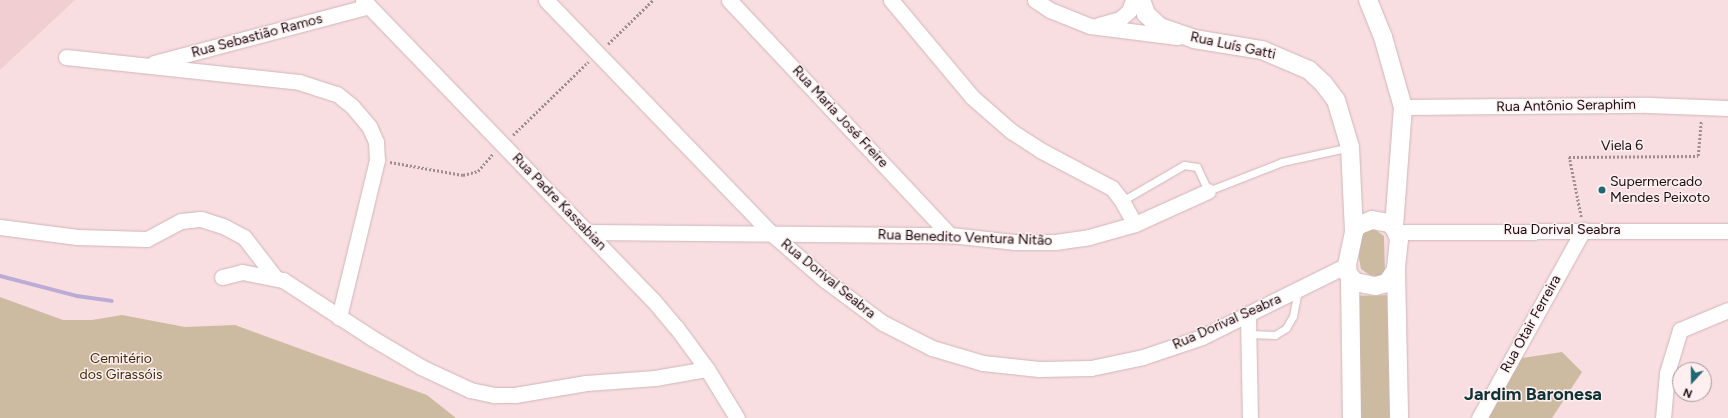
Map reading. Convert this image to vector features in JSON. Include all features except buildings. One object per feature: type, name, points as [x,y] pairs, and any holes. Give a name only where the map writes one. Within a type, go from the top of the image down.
[{"type":"street","name":"Rua Dorival Seabra","points":[[546,0],[770,232],[825,280],[883,323],[932,348],[983,363],[1039,369],[1091,368],[1143,357],[1202,336],[1248,316],[1298,290],[1349,272]]},
{"type":"street","name":"Rua Maria José Freire","points":[[729,0],[950,235]]},
{"type":"street","points":[[891,0],[972,97],[1010,131],[1040,150],[1101,180],[1112,188],[1122,201],[1135,224]]},
{"type":"street","points":[[1035,0],[1050,10],[1090,26],[1194,39]]},
{"type":"street","points":[[1090,26],[1120,19],[1129,11],[1133,0]]},
{"type":"street","name":"Rua Luís Gatti","points":[[1141,0],[1146,14],[1160,27],[1194,39],[1262,50],[1309,70],[1336,100],[1350,147],[1354,230]]},
{"type":"street","points":[[1368,0],[1384,37],[1403,107],[1395,230],[1399,248],[1396,270],[1399,418]]},
{"type":"street","name":"Rua Sebastião Ramos","points":[[145,66],[366,3]]},
{"type":"street","name":"Rua Padre Kassabian","points":[[366,3],[504,144],[676,326],[707,369],[737,418]]},
{"type":"street","points":[[66,57],[299,82],[318,86],[342,98],[369,126],[376,142],[377,160],[339,317]]},
{"type":"street","name":"Rua Antônio Seraphim","points":[[1403,107],[1703,105],[1728,108]]},
{"type":"street","name":"Rua Benedito Ventura Nitão","points":[[588,232],[770,232],[950,235],[1014,242],[1055,242],[1089,237],[1135,224],[1208,191]]},
{"type":"street","points":[[0,227],[46,235],[141,239],[154,237],[186,220],[201,219],[226,227],[244,237],[274,276]]},
{"type":"street","points":[[1352,418],[1349,272],[1354,230],[1357,226],[1372,220],[1380,220],[1395,230]]},
{"type":"street","name":"Rua Dorival Seabra","points":[[1395,230],[1728,231]]},
{"type":"street","name":"Rua Otair Ferreira","points":[[1479,418],[1583,230]]},
{"type":"street","points":[[1349,272],[1361,285],[1374,286],[1387,283],[1396,270]]},
{"type":"street","points":[[222,277],[242,272],[274,276],[305,293],[339,317],[449,382],[470,390],[494,395],[515,395],[586,383],[655,378],[707,369]]},
{"type":"street","points":[[1663,418],[1667,373],[1680,330],[1714,314],[1728,310]]},
{"type":"street","points":[[1248,316],[1250,418]]},
{"type":"lane","name":"Rua Benedito Ventura Nitão","points":[[1208,191],[1282,162],[1350,147]]},
{"type":"lane","points":[[1122,201],[1184,165],[1197,167],[1208,191]]},
{"type":"lane","points":[[1248,334],[1275,335],[1286,328],[1293,316],[1298,290]]},
{"type":"path","points":[[377,160],[468,174],[478,171],[653,0]]},
{"type":"path","name":"Viela 6","points":[[1583,230],[1569,157],[1698,156],[1703,105]]},
{"type":"shaded area","points":[[0,0],[75,0],[0,70]]},
{"type":"green space","points":[[1366,229],[1374,229],[1384,236],[1385,275],[1374,278],[1361,269],[1359,258],[1360,232]]},
{"type":"green space","points":[[1395,295],[1397,418],[1361,418],[1359,296]]},
{"type":"green space","name":"Cemitério dos Girassóis","points":[[0,297],[63,320],[92,320],[122,315],[185,327],[235,325],[427,395],[456,418],[0,418]]},
{"type":"green space","points":[[1562,352],[1582,372],[1552,418],[1485,418],[1515,359]]},
{"type":"waterway","points":[[0,276],[77,296],[112,301]]},
{"type":"place","name":"Supermercado Mendes Peixoto","points":[[1602,190]]},
{"type":"district","name":"Jardim Baronesa","points":[[1533,394]]}]
